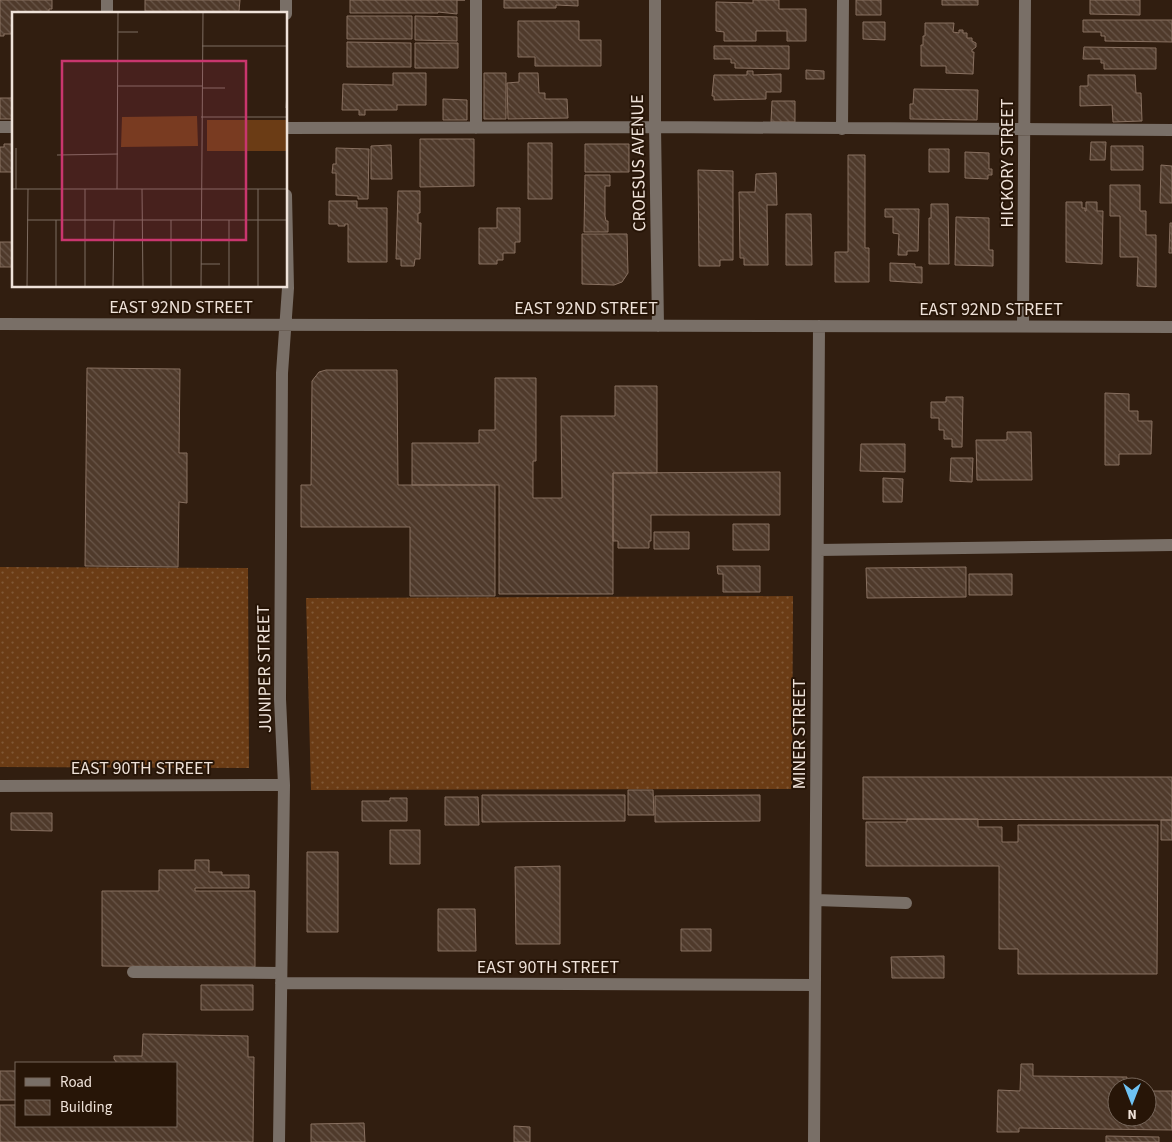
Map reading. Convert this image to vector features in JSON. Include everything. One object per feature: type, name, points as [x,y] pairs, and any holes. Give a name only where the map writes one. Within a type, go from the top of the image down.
[{"type":"street","points":[[476,0],[476,128]]},
{"type":"street","name":"CROESUS AVENUE","points":[[655,0],[658,326]]},
{"type":"street","points":[[842,129],[843,0]]},
{"type":"street","name":"HICKORY STREET","points":[[1023,326],[1025,0]]},
{"type":"street","points":[[288,128],[655,127],[1172,130]]},
{"type":"street","name":"JUNIPER STREET","points":[[279,1142],[284,785],[280,698],[282,373],[288,288]]},
{"type":"street","name":"EAST 92ND STREET","points":[[0,324],[1172,327]]},
{"type":"street","name":"MINER STREET","points":[[814,1142],[819,326]]},
{"type":"street","points":[[818,550],[1172,545]]},
{"type":"street","name":"EAST 90TH STREET","points":[[0,786],[284,785]]},
{"type":"street","points":[[816,900],[906,903]]},
{"type":"street","name":"EAST 90TH STREET","points":[[133,972],[281,978],[815,985]]},
{"type":"shaded area","points":[[0,567],[248,568],[249,768],[0,767]]},
{"type":"shaded area","points":[[793,596],[792,789],[311,790],[306,598]]},
{"type":"building","points":[[0,0],[52,0],[52,9],[49,9],[49,12],[12,12],[12,34],[0,36]]},
{"type":"building","points":[[145,0],[240,0],[239,11],[145,11]]},
{"type":"building","points":[[350,0],[457,0],[457,14],[438,12],[350,13]]},
{"type":"building","points":[[504,0],[578,0],[578,6],[556,5],[556,8],[504,8]]},
{"type":"building","points":[[753,0],[779,0],[779,9],[806,9],[806,41],[787,41],[787,31],[756,31],[756,41],[724,41],[724,32],[716,31],[716,2],[753,3]]},
{"type":"building","points":[[856,0],[881,0],[881,15],[856,15]]},
{"type":"building","points":[[942,0],[978,0],[978,5],[942,5]]},
{"type":"building","points":[[1090,0],[1140,0],[1140,15],[1090,14]]},
{"type":"building","points":[[347,16],[412,16],[412,39],[347,39]]},
{"type":"building","points":[[415,16],[457,17],[457,41],[415,40]]},
{"type":"building","points":[[1083,20],[1172,20],[1172,42],[1105,41],[1105,36],[1101,36],[1101,32],[1083,32]]},
{"type":"building","points":[[518,21],[579,21],[579,40],[601,40],[601,66],[535,66],[535,57],[518,57]]},
{"type":"building","points":[[863,22],[885,22],[885,40],[863,39]]},
{"type":"building","points":[[925,23],[954,23],[953,32],[959,33],[959,30],[963,30],[963,33],[967,33],[967,38],[972,38],[972,41],[976,43],[976,47],[972,50],[974,52],[973,74],[946,73],[946,66],[921,66],[921,45],[923,45],[923,36],[925,36]]},
{"type":"building","points":[[347,42],[411,43],[411,67],[347,67]]},
{"type":"building","points":[[415,43],[458,43],[458,68],[415,68]]},
{"type":"building","points":[[714,46],[789,46],[789,69],[735,68],[735,63],[731,63],[731,59],[714,59]]},
{"type":"building","points":[[1084,47],[1156,48],[1156,69],[1104,69],[1104,63],[1101,63],[1101,59],[1083,59]]},
{"type":"building","points":[[806,70],[824,71],[824,79],[806,79]]},
{"type":"building","points":[[747,71],[753,71],[753,75],[781,74],[781,92],[766,92],[766,99],[714,100],[714,96],[712,96],[714,75],[747,75]]},
{"type":"building","points":[[393,73],[426,73],[426,105],[397,105],[397,110],[365,110],[365,115],[359,115],[359,110],[342,110],[343,84],[393,85]]},
{"type":"building","points":[[484,73],[506,73],[506,119],[484,119]]},
{"type":"building","points":[[519,73],[538,73],[539,93],[545,93],[545,99],[567,99],[568,118],[508,119],[507,83],[519,82]]},
{"type":"building","points":[[1088,75],[1135,75],[1136,93],[1141,93],[1142,121],[1113,122],[1112,105],[1080,106],[1080,86],[1088,86]]},
{"type":"building","points":[[914,89],[978,90],[977,120],[910,119],[910,104],[913,104]]},
{"type":"building","points":[[0,98],[12,98],[12,119],[0,119]]},
{"type":"building","points":[[443,99],[467,100],[467,120],[443,120]]},
{"type":"building","points":[[772,101],[795,101],[795,122],[771,122]]},
{"type":"building","points":[[420,139],[474,139],[474,186],[420,187]]},
{"type":"building","points":[[1091,142],[1106,142],[1105,160],[1090,160]]},
{"type":"building","points":[[528,143],[552,143],[552,199],[528,199]]},
{"type":"building","points":[[4,144],[12,144],[12,172],[0,172],[0,147],[4,147]]},
{"type":"building","points":[[585,144],[629,144],[629,172],[585,172]]},
{"type":"building","points":[[391,145],[392,179],[371,179],[371,146]]},
{"type":"building","points":[[1111,146],[1143,146],[1143,170],[1111,170]]},
{"type":"building","points":[[336,148],[369,149],[368,199],[358,199],[358,196],[336,195],[336,173],[332,173],[333,164],[336,164]]},
{"type":"building","points":[[929,149],[949,149],[949,172],[929,172]]},
{"type":"building","points":[[965,152],[989,153],[989,169],[992,169],[992,175],[988,175],[988,179],[965,178]]},
{"type":"building","points":[[848,155],[865,155],[865,248],[869,248],[869,282],[835,282],[835,252],[848,252]]},
{"type":"building","points":[[1161,165],[1172,166],[1172,203],[1160,203]]},
{"type":"building","points":[[698,170],[733,171],[733,260],[720,260],[720,266],[699,266]]},
{"type":"building","points":[[776,173],[777,205],[767,205],[768,265],[744,265],[744,258],[740,258],[739,192],[755,192],[756,174]]},
{"type":"building","points":[[585,175],[610,175],[610,186],[605,186],[605,216],[606,221],[608,221],[608,232],[584,232]]},
{"type":"building","points":[[1110,185],[1140,185],[1140,211],[1146,211],[1146,235],[1156,235],[1156,287],[1137,286],[1138,257],[1120,257],[1120,216],[1110,216]]},
{"type":"building","points":[[398,191],[420,191],[418,223],[421,223],[420,259],[415,259],[414,266],[401,266],[401,259],[396,259]]},
{"type":"building","points":[[329,201],[357,201],[357,208],[387,208],[387,262],[348,262],[348,224],[338,226],[338,224],[329,224]]},
{"type":"building","points":[[1066,202],[1082,202],[1082,208],[1085,208],[1086,211],[1086,202],[1097,202],[1097,211],[1103,211],[1102,264],[1066,262]]},
{"type":"building","points":[[931,204],[948,204],[949,264],[929,264],[929,218],[931,218]]},
{"type":"building","points":[[497,208],[520,208],[520,242],[515,242],[515,253],[503,253],[503,260],[497,260],[497,264],[479,264],[479,228],[497,228]]},
{"type":"building","points":[[885,209],[919,209],[918,251],[907,251],[907,255],[898,255],[899,234],[893,233],[893,217],[885,217]]},
{"type":"building","points":[[786,214],[811,214],[812,265],[786,265]]},
{"type":"building","points":[[956,217],[989,218],[989,250],[993,250],[993,266],[955,265]]},
{"type":"building","points":[[1170,223],[1172,223],[1172,253],[1169,253]]},
{"type":"building","points":[[582,234],[627,234],[628,273],[622,282],[614,285],[582,284]]},
{"type":"building","points":[[0,242],[12,242],[12,267],[0,267]]},
{"type":"building","points":[[890,263],[915,264],[915,267],[922,267],[922,283],[890,281]]},
{"type":"building","points":[[87,368],[180,369],[179,453],[187,453],[187,503],[179,502],[178,567],[85,566]]},
{"type":"building","points":[[326,370],[397,370],[398,485],[495,485],[495,596],[410,596],[410,527],[301,527],[301,485],[311,485],[312,381],[319,372]]},
{"type":"building","points":[[495,378],[536,378],[536,461],[533,461],[533,498],[562,498],[561,416],[615,416],[615,386],[657,386],[657,473],[613,473],[613,594],[499,594],[499,485],[412,485],[412,443],[479,443],[479,430],[495,430]]},
{"type":"building","points":[[1105,393],[1129,394],[1129,411],[1138,411],[1138,421],[1152,421],[1151,454],[1119,454],[1119,465],[1105,465]]},
{"type":"building","points":[[946,397],[963,397],[962,447],[952,447],[952,439],[944,439],[944,430],[939,430],[939,418],[931,418],[931,402],[946,402]]},
{"type":"building","points":[[1007,432],[1031,432],[1032,480],[977,480],[976,440],[1007,440]]},
{"type":"building","points":[[861,444],[905,444],[905,472],[860,471]]},
{"type":"building","points":[[951,458],[973,458],[972,482],[950,481]]},
{"type":"building","points":[[780,472],[780,515],[651,515],[651,541],[649,541],[649,548],[618,548],[618,541],[613,541],[613,473]]},
{"type":"building","points":[[883,478],[903,479],[902,502],[883,502]]},
{"type":"building","points":[[733,524],[769,524],[769,550],[733,550]]},
{"type":"building","points":[[654,532],[689,532],[689,549],[654,549]]},
{"type":"building","points":[[717,566],[760,566],[760,592],[723,592],[723,574],[718,574]]},
{"type":"building","points":[[966,567],[966,597],[867,598],[866,568]]},
{"type":"building","points":[[969,574],[1012,574],[1012,595],[969,595]]},
{"type":"building","points":[[863,777],[1172,777],[1172,820],[863,819]]},
{"type":"building","points":[[628,790],[653,790],[654,815],[628,815]]},
{"type":"building","points":[[482,795],[625,795],[625,821],[482,822]]},
{"type":"building","points":[[760,795],[760,821],[655,822],[655,796]]},
{"type":"building","points":[[445,797],[478,797],[479,825],[445,825]]},
{"type":"building","points":[[390,798],[407,798],[407,821],[362,821],[362,801],[390,801]]},
{"type":"building","points":[[11,813],[52,813],[52,831],[11,830]]},
{"type":"building","points":[[907,819],[978,819],[978,827],[1002,827],[1002,842],[1018,842],[1018,825],[1158,825],[1157,974],[1018,974],[1018,949],[999,949],[999,866],[866,866],[866,822],[907,822]]},
{"type":"building","points":[[1161,820],[1172,820],[1172,840],[1161,840]]},
{"type":"building","points":[[390,830],[420,830],[420,864],[390,864]]},
{"type":"building","points":[[307,852],[338,852],[338,932],[307,932]]},
{"type":"building","points":[[195,860],[209,860],[209,872],[222,872],[222,875],[249,875],[249,888],[195,888],[195,891],[255,891],[255,967],[102,966],[102,891],[159,891],[159,870],[195,870]]},
{"type":"building","points":[[560,866],[560,944],[516,944],[515,867]]},
{"type":"building","points":[[438,909],[475,909],[476,951],[438,951]]},
{"type":"building","points":[[681,929],[711,929],[711,951],[681,951]]},
{"type":"building","points":[[944,956],[944,978],[892,978],[891,957]]},
{"type":"building","points":[[201,985],[253,985],[253,1010],[201,1010]]},
{"type":"building","points":[[143,1034],[248,1036],[248,1057],[254,1057],[253,1142],[0,1142],[0,1105],[15,1105],[15,1127],[178,1127],[178,1062],[116,1062],[114,1059],[114,1056],[142,1056]]},
{"type":"building","points":[[1021,1064],[1033,1064],[1033,1076],[1127,1077],[1107,1077],[1107,1127],[1157,1127],[1157,1091],[1172,1091],[1172,1130],[1019,1128],[1019,1132],[997,1132],[998,1090],[1020,1091]]},
{"type":"building","points":[[0,1071],[15,1071],[15,1100],[0,1100]]},
{"type":"building","points":[[364,1123],[365,1142],[311,1142],[311,1124]]},
{"type":"building","points":[[514,1126],[530,1127],[530,1142],[514,1142]]},
{"type":"building","points":[[1106,1136],[1159,1137],[1159,1142],[1106,1142]]}]
